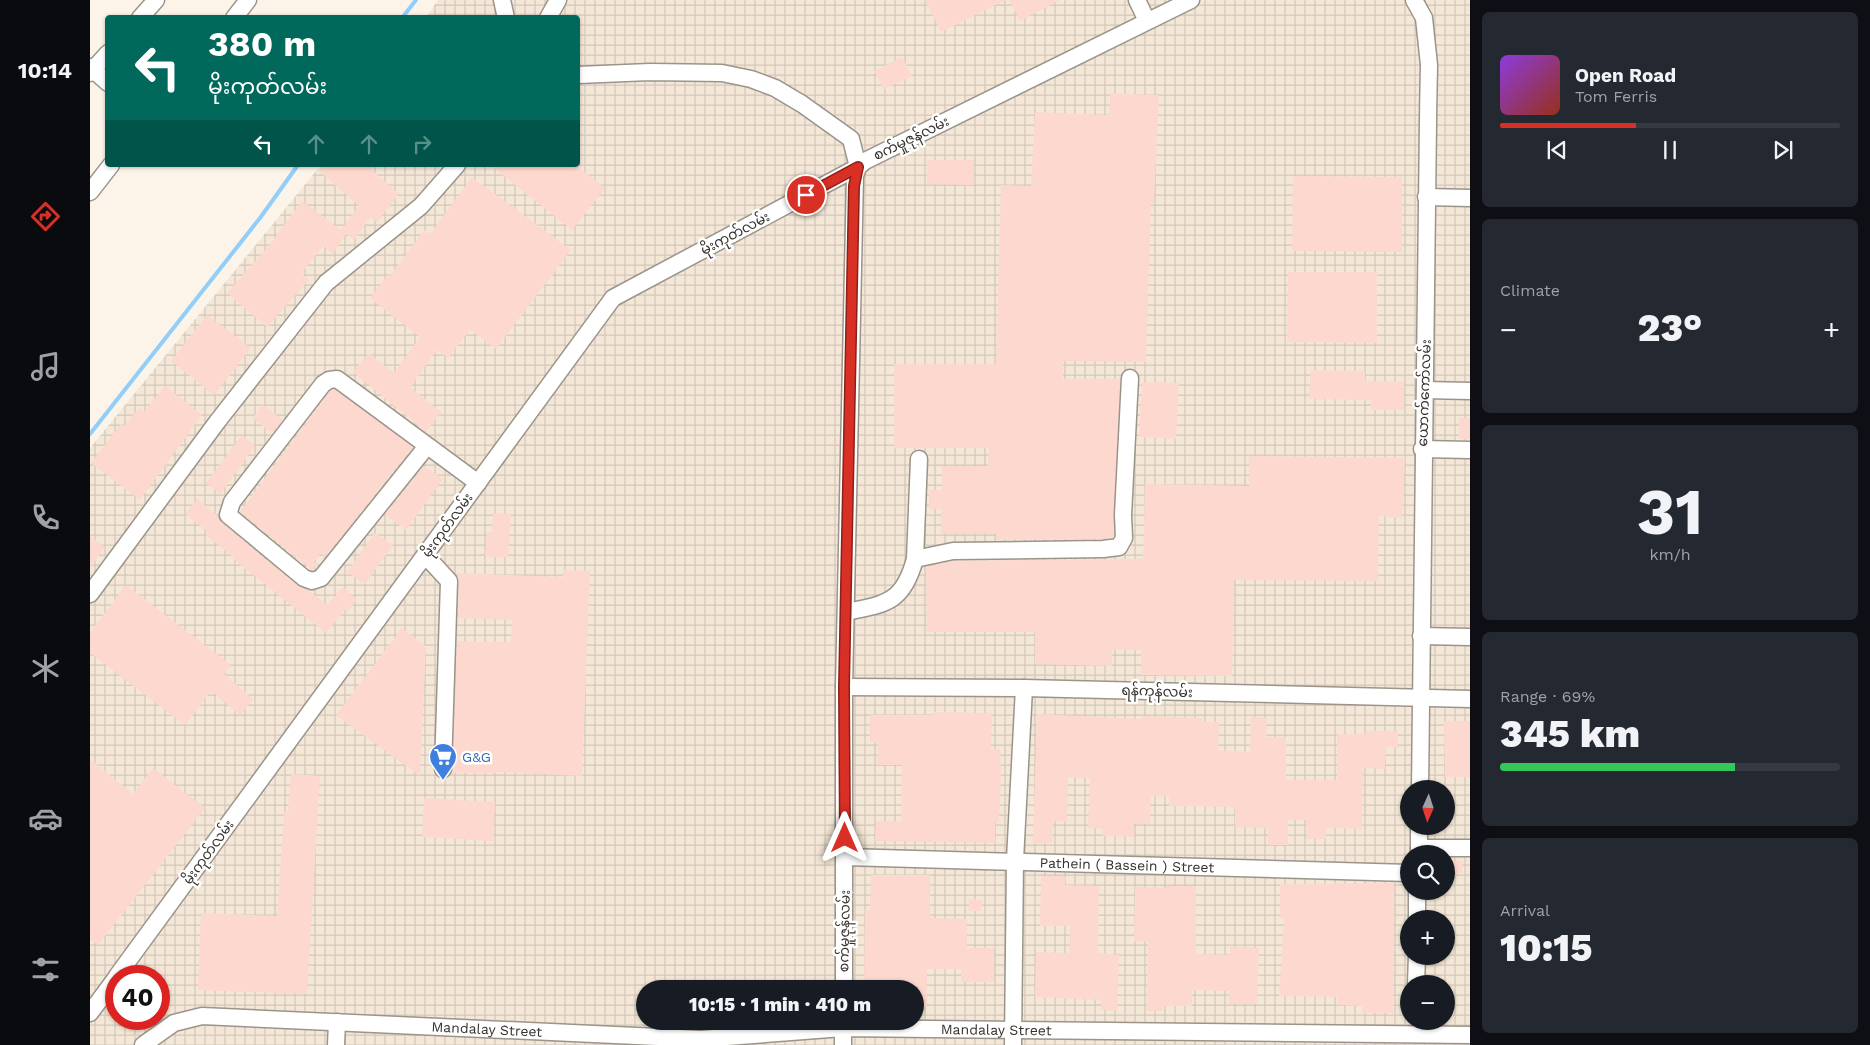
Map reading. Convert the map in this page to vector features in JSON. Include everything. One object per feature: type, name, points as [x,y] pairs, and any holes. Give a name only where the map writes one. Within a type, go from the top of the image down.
[{"type":"street","points":[[143,15],[156,0]]},
{"type":"street","points":[[236,15],[248,0]]},
{"type":"street","points":[[502,0],[505,15]]},
{"type":"street","points":[[550,15],[558,0]]},
{"type":"street","points":[[1137,0],[1147,21]]},
{"type":"street","name":"စက်မှုဇုန်လမ်း","points":[[844,980],[846,857],[844,687],[854,186],[858,167],[865,161],[1191,0]]},
{"type":"street","name":"ယောက်ကော်လမ်း","points":[[1414,0],[1424,18],[1429,65],[1425,390],[1422,449],[1420,780]]},
{"type":"street","points":[[105,56],[91,70],[105,81]]},
{"type":"street","points":[[580,75],[650,72],[722,73],[751,79],[775,88],[802,104],[851,140],[858,167]]},
{"type":"street","points":[[90,192],[110,167]]},
{"type":"street","points":[[90,594],[217,422],[326,284],[421,206],[455,167]]},
{"type":"street","name":"မိုးကုတ်လမ်း","points":[[126,965],[613,298],[858,167]]},
{"type":"street","points":[[1426,197],[1470,198]]},
{"type":"street","points":[[915,559],[953,551],[1103,549],[1119,547],[1124,538],[1123,515],[1130,378]]},
{"type":"street","points":[[427,446],[321,578],[312,581],[304,578],[228,515],[232,502],[322,384],[329,380],[337,380],[478,483]]},
{"type":"street","points":[[1425,390],[1470,391]]},
{"type":"street","points":[[1422,449],[1470,450]]},
{"type":"street","points":[[846,612],[882,605],[898,595],[912,571],[915,559],[919,459]]},
{"type":"street","points":[[425,555],[449,581],[443,768]]},
{"type":"street","points":[[1421,636],[1470,637]]},
{"type":"street","name":"ရန်ကုန်လမ်း","points":[[844,687],[1024,688],[1470,699]]},
{"type":"street","points":[[1013,1037],[1014,860],[1024,688]]},
{"type":"street","points":[[1455,849],[1470,848]]},
{"type":"street","name":"Pathein ( Bassein ) Street","points":[[846,857],[1014,860],[1400,873]]},
{"type":"street","name":"မိုးကုတ်လမ်း","points":[[90,1014],[105,993]]},
{"type":"street","name":"Mandalay Street","points":[[142,1045],[174,1023],[202,1016],[337,1022],[507,1038],[701,1039],[786,1030]]},
{"type":"street","points":[[336,1045],[337,1022]]},
{"type":"street","points":[[843,1030],[843,1045]]},
{"type":"street","name":"Mandalay Street","points":[[921,1030],[1013,1037],[1470,1035]]},
{"type":"shaded area","points":[[438,0],[1470,0],[1470,1045],[90,1045],[90,448],[319,167],[580,167],[580,15],[427,15]]},
{"type":"building","points":[[925,0],[1006,0],[941,32]]},
{"type":"building","points":[[1009,0],[1060,0],[1020,21]]},
{"type":"building","points":[[902,57],[912,76],[884,89],[874,71]]},
{"type":"building","points":[[1110,93],[1159,95],[1154,203],[1151,203],[1146,362],[1063,361],[1063,379],[1120,379],[1114,536],[1102,539],[996,540],[996,534],[941,534],[941,509],[929,509],[929,490],[942,490],[942,466],[988,466],[989,448],[894,448],[894,364],[996,364],[1001,185],[1031,186],[1035,112],[1109,115]]},
{"type":"building","points":[[927,160],[974,160],[974,185],[927,184]]},
{"type":"building","points":[[322,167],[372,167],[371,169],[399,194],[377,222],[371,217],[354,240],[346,234],[333,254],[323,246],[302,273],[309,280],[267,327],[227,293],[267,248],[302,201],[341,230],[359,206],[319,171]]},
{"type":"building","points":[[493,167],[579,167],[605,188],[572,230]]},
{"type":"building","points":[[1293,176],[1402,177],[1402,252],[1292,251]]},
{"type":"building","points":[[472,177],[571,250],[496,349],[470,330],[448,358],[437,350],[410,387],[441,412],[426,432],[353,372],[369,353],[394,373],[420,337],[370,298],[388,275],[390,276],[424,230],[430,234]]},
{"type":"building","points":[[1288,272],[1377,272],[1377,343],[1287,342]]},
{"type":"building","points":[[207,315],[251,348],[214,395],[171,361]]},
{"type":"building","points":[[1311,370],[1365,371],[1365,381],[1404,382],[1404,410],[1371,410],[1371,400],[1309,399]]},
{"type":"building","points":[[1142,382],[1179,383],[1176,439],[1139,437]]},
{"type":"building","points":[[165,386],[202,415],[140,500],[91,463],[121,424],[124,426],[139,408],[144,412]]},
{"type":"building","points":[[334,389],[413,447],[325,557],[321,553],[314,562],[318,565],[312,570],[240,512],[330,391]]},
{"type":"building","points":[[263,405],[283,420],[272,433],[252,418]]},
{"type":"building","points":[[1459,418],[1470,418],[1470,439],[1459,439]]},
{"type":"building","points":[[242,435],[255,446],[220,494],[206,483]]},
{"type":"building","points":[[1249,456],[1405,458],[1402,518],[1379,516],[1378,581],[1234,580],[1232,676],[1141,675],[1141,650],[1112,650],[1112,666],[1035,664],[1035,632],[927,632],[926,567],[954,561],[1143,559],[1145,484],[1249,486]]},
{"type":"building","points":[[424,466],[443,479],[406,530],[385,515]]},
{"type":"building","points":[[197,499],[218,516],[222,523],[298,586],[308,590],[327,605],[343,587],[357,600],[347,612],[345,610],[326,633],[232,558],[206,535],[208,532],[185,514]]},
{"type":"building","points":[[493,513],[511,514],[508,558],[485,556],[487,532],[492,532]]},
{"type":"building","points":[[375,533],[393,545],[365,584],[347,572]]},
{"type":"building","points":[[90,536],[105,547],[90,568]]},
{"type":"building","points":[[563,570],[590,571],[582,776],[497,772],[452,773],[457,641],[511,642],[512,620],[458,618],[459,581],[457,573],[563,577]]},
{"type":"building","points":[[126,585],[231,665],[224,674],[253,699],[240,715],[211,691],[185,725],[90,653],[90,632]]},
{"type":"building","points":[[402,628],[426,646],[420,776],[336,715]]},
{"type":"building","points":[[934,712],[992,713],[991,749],[1000,749],[1001,775],[999,822],[995,822],[995,843],[875,841],[876,821],[901,821],[902,765],[877,765],[878,742],[870,742],[870,715],[933,715]]},
{"type":"building","points":[[1037,714],[1142,719],[1142,716],[1202,718],[1202,722],[1219,722],[1218,750],[1250,752],[1251,717],[1267,718],[1266,737],[1286,737],[1286,780],[1337,780],[1337,734],[1365,734],[1366,731],[1398,731],[1398,748],[1386,747],[1385,769],[1363,768],[1362,829],[1326,828],[1326,839],[1307,839],[1306,820],[1288,820],[1288,845],[1268,845],[1268,828],[1235,827],[1235,807],[1169,806],[1169,797],[1151,796],[1150,824],[1134,824],[1134,837],[1103,836],[1103,829],[1088,828],[1090,778],[1068,777],[1067,822],[1053,821],[1052,843],[1033,843]]},
{"type":"building","points":[[1444,721],[1470,721],[1470,777],[1445,777]]},
{"type":"building","points":[[90,759],[133,794],[153,768],[205,808],[98,945],[90,939]]},
{"type":"building","points":[[291,774],[320,776],[307,994],[198,990],[201,913],[277,916],[284,812],[288,812]]},
{"type":"building","points":[[424,798],[495,802],[493,841],[422,837]]},
{"type":"building","points":[[1455,861],[1463,861],[1462,873],[1455,873]]},
{"type":"building","points":[[871,875],[930,875],[930,918],[967,919],[967,948],[994,948],[994,982],[961,982],[961,969],[927,969],[927,1007],[924,1007],[924,980],[864,980],[865,909],[870,910]]},
{"type":"building","points":[[1041,876],[1065,876],[1065,885],[1099,886],[1098,953],[1119,955],[1117,1011],[1101,1010],[1101,1000],[1035,997],[1036,952],[1069,953],[1070,926],[1040,926]]},
{"type":"building","points":[[1394,883],[1393,1013],[1362,1013],[1362,1006],[1337,1005],[1337,997],[1279,996],[1284,919],[1280,918],[1280,884]]},
{"type":"building","points":[[1166,886],[1196,886],[1196,954],[1230,955],[1230,947],[1259,948],[1257,1004],[1229,1004],[1229,991],[1192,990],[1192,1006],[1163,1006],[1163,1011],[1147,1011],[1148,942],[1134,941],[1135,887],[1166,888]]},
{"type":"building","points":[[969,899],[982,900],[981,911],[969,911]]},
{"type":"waterway","points":[[404,15],[416,0]]},
{"type":"waterway","points":[[90,434],[260,218],[297,167]]},
{"type":"place","name":"G&G","points":[[443,781]]},
{"type":"route","points":[[806,195],[858,167],[854,186],[844,687],[845,838]]}]
